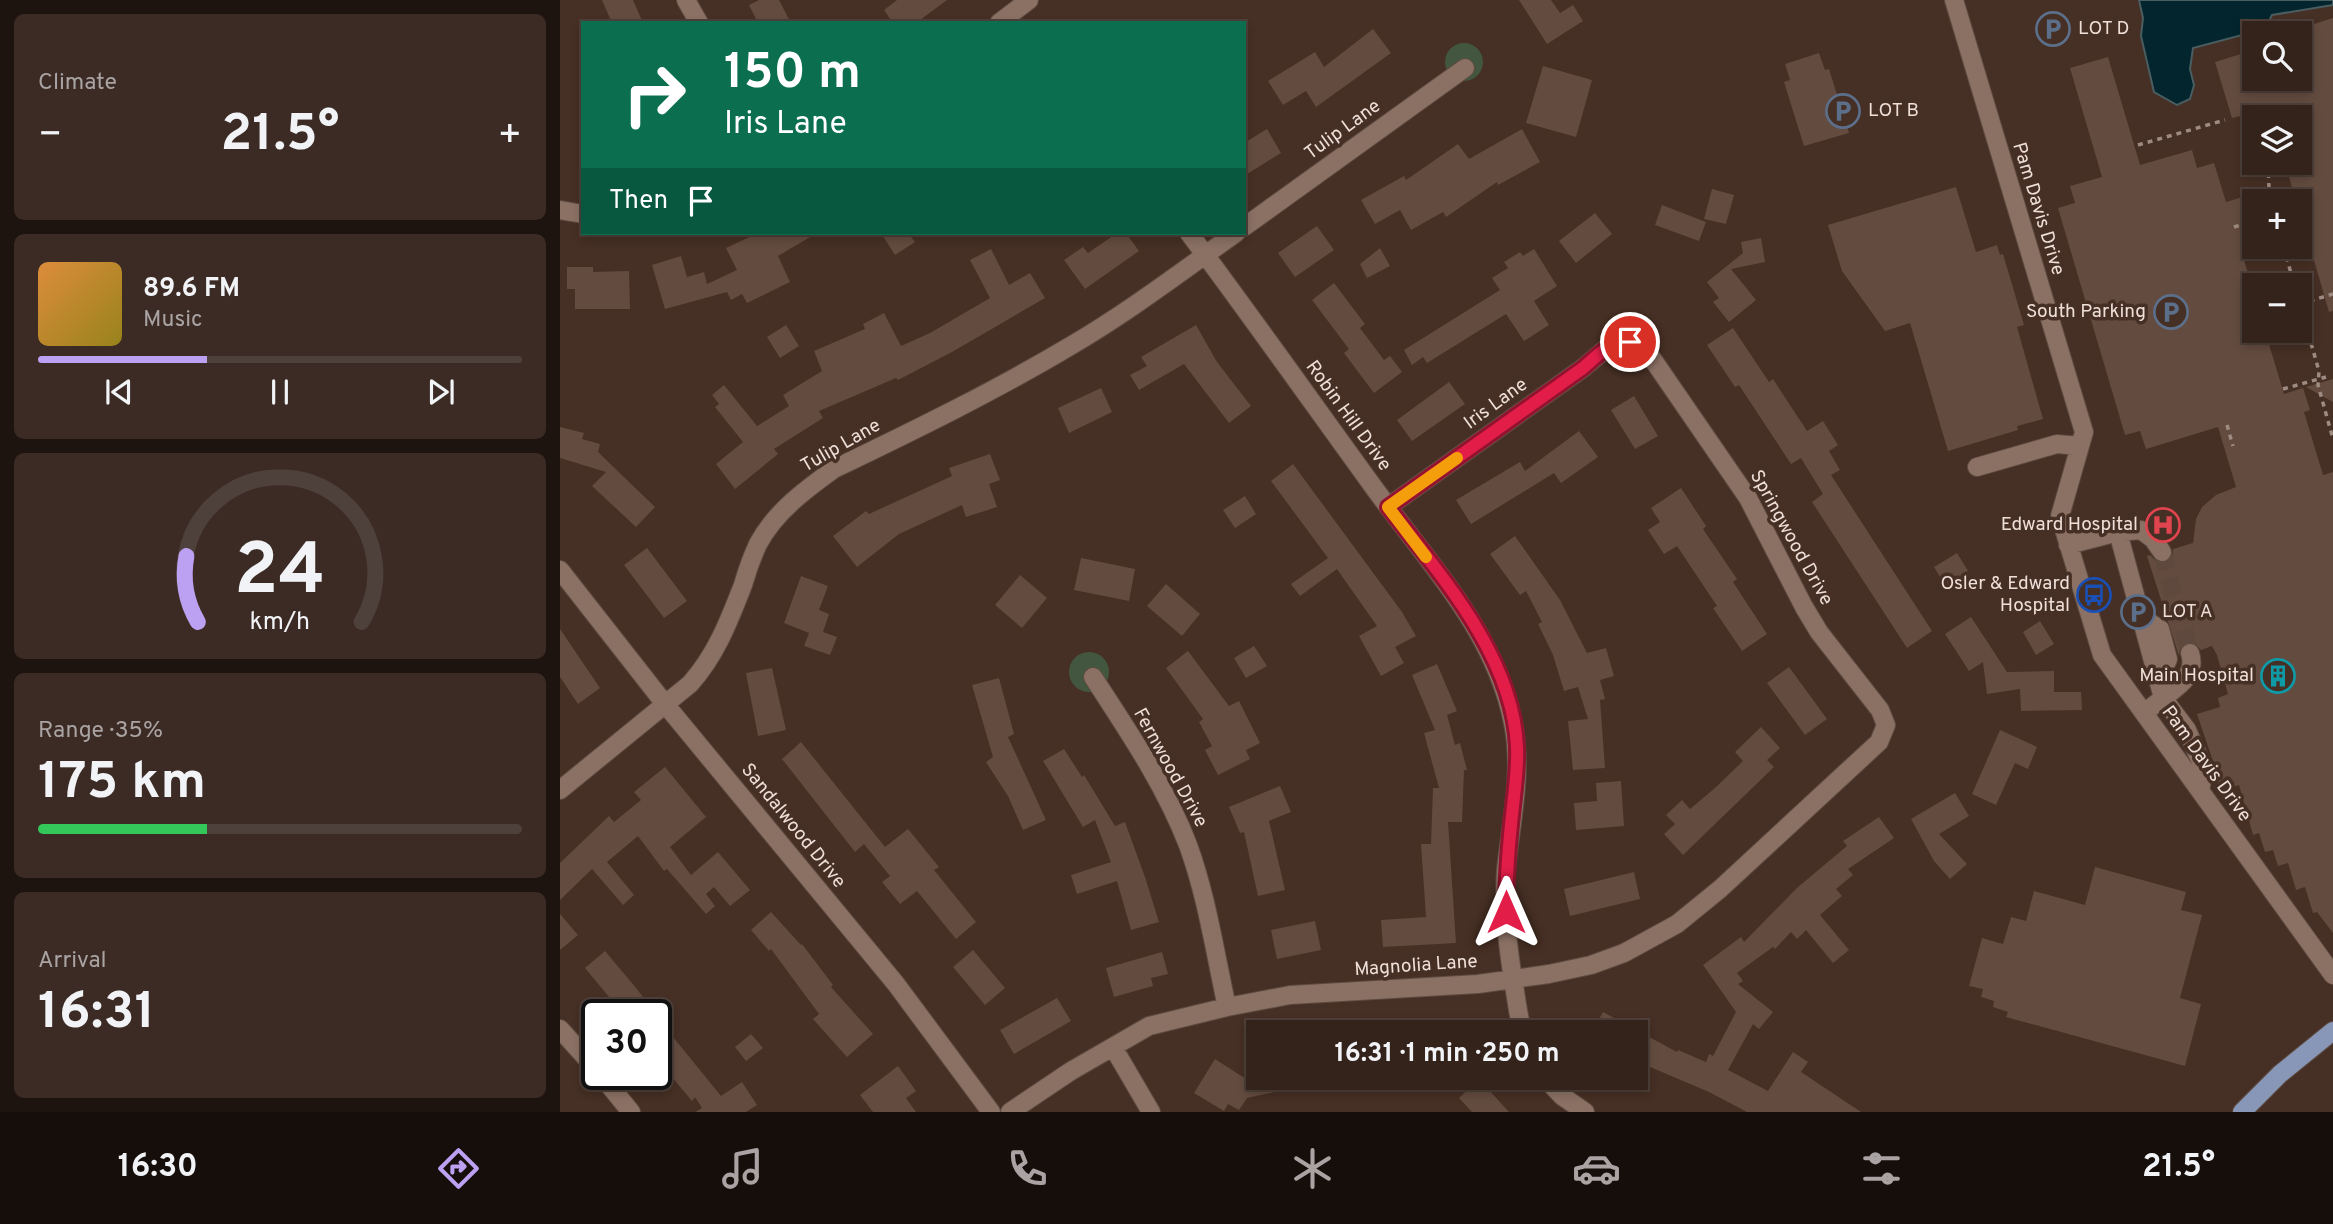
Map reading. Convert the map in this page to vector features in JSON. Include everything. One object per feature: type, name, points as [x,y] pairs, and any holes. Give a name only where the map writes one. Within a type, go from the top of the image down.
[{"type":"main road","points":[[2242,1112],[2280,1074],[2333,1031]]},
{"type":"street","points":[[686,0],[698,21]]},
{"type":"street","name":"Pam Davis Drive","points":[[1954,0],[2084,432],[2060,516],[2102,654],[2333,975]]},
{"type":"street","points":[[1001,21],[1020,3],[1029,21]]},
{"type":"street","name":"Tulip Lane","points":[[1246,226],[1465,68]]},
{"type":"street","points":[[560,210],[581,214]]},
{"type":"street","name":"Robin Hill Drive","points":[[1191,235],[1388,507],[1464,606],[1500,677],[1517,746],[1506,900],[1507,938],[1521,1020]]},
{"type":"street","name":"Tulip Lane","points":[[560,790],[690,684],[706,665],[730,620],[757,546],[770,525],[812,485],[834,469],[982,397],[1065,350],[1150,296],[1233,235]]},
{"type":"street","name":"Iris Lane","points":[[1388,507],[1583,368],[1609,346],[1630,342]]},
{"type":"street","name":"Springwood Drive","points":[[1630,342],[1639,345],[1658,365],[1748,498],[1804,607],[1833,652],[1880,710],[1886,725]]},
{"type":"street","points":[[1977,467],[2057,444],[2080,446]]},
{"type":"street","points":[[2068,545],[2118,532],[2141,530],[2153,539],[2162,552]]},
{"type":"street","points":[[2118,532],[2161,690],[2187,730],[2204,769],[2200,791]]},
{"type":"street","name":"Sandalwood Drive","points":[[560,570],[665,704],[896,984],[991,1112]]},
{"type":"street","points":[[2144,713],[2161,690],[2185,682],[2191,670],[2190,653]]},
{"type":"street","name":"Fernwood Drive","points":[[1093,677],[1142,753],[1188,845],[1203,892],[1227,1007]]},
{"type":"street","name":"Magnolia Lane","points":[[1010,1112],[1071,1071],[1149,1026],[1290,995],[1478,984],[1549,974],[1591,965],[1624,953],[1677,924],[1720,889],[1879,742],[1886,725]]},
{"type":"street","points":[[560,1029],[581,1052]]},
{"type":"street","points":[[1113,1047],[1151,1112]]},
{"type":"street","points":[[613,1090],[631,1112]]},
{"type":"street","points":[[1556,1090],[1585,1112]]},
{"type":"path","points":[[2138,145],[2225,120]]},
{"type":"path","points":[[2234,227],[2242,225]]},
{"type":"path","points":[[2312,300],[2333,294]]},
{"type":"path","points":[[2311,343],[2319,370],[2318,385],[2333,439]]},
{"type":"path","points":[[2283,389],[2326,377]]},
{"type":"path","points":[[2227,425],[2233,446]]},
{"type":"green space","points":[[1464,43],[1478,48],[1483,62],[1478,76],[1464,81],[1450,76],[1445,62],[1450,48]]},
{"type":"green space","points":[[1089,652],[1097,653],[1103,658],[1108,664],[1108,680],[1103,686],[1097,691],[1089,692],[1081,691],[1075,686],[1070,680],[1069,672],[1070,664],[1075,658],[1081,653]]},
{"type":"water","points":[[2139,0],[2333,0],[2333,5],[2272,15],[2269,21],[2242,21],[2242,35],[2193,48],[2190,69],[2194,85],[2190,99],[2177,105],[2154,92],[2141,36],[2143,18]]},
{"type":"building","points":[[602,0],[633,0],[642,21],[611,21]]},
{"type":"building","points":[[759,0],[779,0],[790,21],[757,21],[749,5]]},
{"type":"building","points":[[897,0],[947,0],[919,21],[892,21],[884,10]]},
{"type":"building","points":[[1519,0],[1551,0],[1560,13],[1573,5],[1583,21],[1547,44]]},
{"type":"building","points":[[2333,18],[2333,311],[2329,312],[2312,253],[2312,189],[2293,189],[2288,175],[2312,175],[2312,105],[2242,105],[2242,116],[2232,118],[2215,62],[2242,54],[2242,91],[2312,91],[2312,25]]},
{"type":"building","points":[[1373,29],[1391,53],[1316,107],[1306,91],[1283,105],[1268,81],[1315,52],[1324,67]]},
{"type":"building","points":[[1819,53],[1825,70],[1829,69],[1849,133],[1804,146],[1784,82],[1790,80],[1785,64]]},
{"type":"building","points":[[2108,57],[2140,165],[2192,150],[2197,168],[2214,163],[2226,202],[2242,197],[2242,259],[2248,273],[2242,273],[2242,343],[2269,343],[2284,394],[2303,388],[2310,410],[2304,412],[2323,475],[2333,472],[2333,933],[2317,912],[2313,913],[2305,887],[2296,890],[2288,863],[2278,866],[2273,850],[2265,852],[2259,833],[2253,835],[2239,785],[2219,792],[2214,764],[2197,714],[2220,707],[2218,698],[2228,694],[2217,655],[2212,646],[2201,650],[2189,642],[2180,649],[2179,656],[2147,556],[2164,563],[2172,557],[2173,549],[2193,543],[2196,519],[2202,507],[2216,495],[2236,487],[2218,427],[2146,449],[2140,431],[2125,435],[2058,208],[2075,203],[2070,186],[2102,177],[2070,68]]},
{"type":"building","points":[[1543,66],[1592,80],[1576,137],[1526,123]]},
{"type":"building","points":[[1267,129],[1281,153],[1246,175],[1246,142]]},
{"type":"building","points":[[1522,129],[1540,162],[1498,185],[1497,182],[1446,217],[1443,212],[1411,230],[1400,210],[1375,224],[1361,200],[1404,176],[1406,180],[1458,144],[1469,159]]},
{"type":"building","points":[[1956,187],[1976,252],[1997,245],[2000,255],[2003,254],[2024,325],[2017,327],[2043,419],[2017,426],[2018,430],[1948,451],[1910,323],[1885,331],[1842,271],[1828,225]]},
{"type":"building","points":[[1712,189],[1734,195],[1726,224],[1704,219]]},
{"type":"building","points":[[1662,205],[1706,222],[1699,241],[1655,225]]},
{"type":"building","points":[[1595,213],[1612,234],[1576,263],[1559,241]]},
{"type":"building","points":[[1317,226],[1334,250],[1295,277],[1278,253]]},
{"type":"building","points":[[754,235],[814,235],[778,256],[790,282],[747,303],[742,294],[731,300],[727,292],[665,309],[652,265],[681,256],[687,277],[704,272],[707,284],[737,270],[726,248]]},
{"type":"building","points":[[882,235],[910,235],[915,242],[895,255]]},
{"type":"building","points":[[1114,235],[1127,235],[1139,251],[1085,289],[1064,260],[1083,247],[1088,253]]},
{"type":"building","points":[[1761,238],[1765,262],[1731,269],[1756,300],[1729,322],[1713,302],[1719,298],[1707,282],[1743,253],[1741,242]]},
{"type":"building","points":[[1380,248],[1390,266],[1367,278],[1360,264]]},
{"type":"building","points":[[991,249],[1009,285],[1030,273],[1045,298],[898,380],[896,378],[819,411],[823,418],[774,449],[778,454],[735,489],[716,464],[743,442],[715,407],[719,404],[712,395],[724,385],[757,426],[789,406],[783,395],[822,371],[814,351],[865,329],[863,324],[884,313],[901,346],[930,333],[990,298],[970,260]]},
{"type":"building","points":[[1534,249],[1557,286],[1534,301],[1549,325],[1524,341],[1506,314],[1427,363],[1423,357],[1412,365],[1404,350],[1500,290],[1492,278],[1508,268],[1504,262],[1520,252],[1523,256]]},
{"type":"building","points":[[567,267],[593,267],[593,272],[629,271],[630,309],[575,309],[575,289],[567,289]]},
{"type":"building","points":[[1334,283],[1365,324],[1360,328],[1384,360],[1390,356],[1402,372],[1374,393],[1344,353],[1349,349],[1312,300]]},
{"type":"building","points":[[786,325],[799,346],[780,358],[767,337]]},
{"type":"building","points":[[1196,325],[1217,362],[1251,406],[1229,423],[1184,364],[1139,390],[1130,375],[1147,366],[1141,357]]},
{"type":"building","points":[[1733,328],[1769,382],[1773,379],[1807,431],[1823,421],[1838,445],[1829,451],[1840,470],[1831,475],[1932,631],[1907,648],[1812,502],[1823,494],[1801,458],[1791,464],[1739,385],[1735,387],[1707,345]]},
{"type":"building","points":[[2333,379],[2333,402],[2306,387]]},
{"type":"building","points":[[1449,382],[1465,404],[1412,441],[1397,420]]},
{"type":"building","points":[[1101,388],[1112,412],[1069,433],[1058,408]]},
{"type":"building","points":[[1634,396],[1658,436],[1635,449],[1611,410]]},
{"type":"building","points":[[560,427],[584,433],[582,439],[600,444],[598,452],[655,507],[636,527],[592,486],[606,472],[560,458]]},
{"type":"building","points":[[1579,431],[1598,457],[1561,483],[1554,473],[1471,524],[1456,500],[1520,462],[1525,471]]},
{"type":"building","points":[[990,454],[1000,480],[989,484],[997,507],[966,517],[962,505],[899,534],[857,567],[833,536],[866,511],[869,514],[952,476],[949,468]]},
{"type":"building","points":[[1293,464],[1402,612],[1416,636],[1395,647],[1404,663],[1381,676],[1359,636],[1377,626],[1337,569],[1300,596],[1291,584],[1328,558],[1271,481]]},
{"type":"building","points":[[1681,488],[1706,526],[1703,529],[1737,579],[1733,582],[1767,634],[1742,651],[1713,608],[1717,606],[1677,546],[1664,554],[1648,530],[1660,522],[1651,508]]},
{"type":"building","points":[[1245,496],[1256,514],[1235,528],[1223,510]]},
{"type":"building","points":[[1515,536],[1560,600],[1587,653],[1606,648],[1614,676],[1600,680],[1605,699],[1600,700],[1605,768],[1573,770],[1568,721],[1588,719],[1578,687],[1564,691],[1553,655],[1538,624],[1542,622],[1526,591],[1520,595],[1490,554]]},
{"type":"building","points":[[647,548],[687,601],[664,618],[624,565]]},
{"type":"building","points":[[1957,553],[1968,571],[1945,585],[1934,567]]},
{"type":"building","points":[[1081,558],[1135,569],[1129,601],[1074,590]]},
{"type":"building","points":[[1020,575],[1047,598],[1022,628],[995,605]]},
{"type":"building","points":[[801,576],[828,586],[819,610],[829,614],[823,632],[837,637],[830,655],[804,646],[809,633],[784,623]]},
{"type":"building","points":[[1166,584],[1200,614],[1182,636],[1147,606]]},
{"type":"building","points":[[1971,617],[2007,672],[2054,671],[2054,692],[2081,692],[2082,710],[2021,711],[2020,689],[1987,694],[1983,662],[1969,671],[1945,634]]},
{"type":"building","points":[[2040,621],[2054,644],[2036,655],[2023,632]]},
{"type":"building","points":[[560,629],[600,688],[578,704],[560,677]]},
{"type":"building","points":[[1254,646],[1267,666],[1246,678],[1234,658]]},
{"type":"building","points":[[1188,651],[1229,706],[1239,701],[1260,743],[1246,750],[1250,759],[1218,775],[1205,750],[1212,746],[1199,722],[1203,719],[1166,668]]},
{"type":"building","points":[[1437,664],[1457,711],[1447,715],[1455,745],[1460,743],[1467,770],[1464,770],[1462,822],[1448,822],[1456,943],[1383,947],[1381,920],[1426,917],[1421,844],[1431,844],[1433,788],[1439,788],[1424,733],[1435,730],[1412,675]]},
{"type":"building","points":[[1789,667],[1827,719],[1805,735],[1767,683]]},
{"type":"building","points":[[772,668],[786,730],[758,736],[746,673]]},
{"type":"building","points":[[999,678],[1014,734],[1008,737],[1046,820],[1023,830],[1008,796],[986,762],[993,757],[972,685]]},
{"type":"building","points":[[1761,727],[1780,748],[1767,760],[1774,767],[1683,855],[1664,834],[1675,824],[1666,815],[1682,800],[1690,809],[1715,788],[1743,761],[1735,752]]},
{"type":"building","points":[[2000,730],[2037,747],[2028,769],[2015,763],[1996,805],[1972,794]]},
{"type":"building","points":[[801,742],[885,847],[908,829],[939,867],[934,870],[976,922],[956,939],[917,891],[900,904],[882,882],[890,876],[864,844],[855,852],[782,759]]},
{"type":"building","points":[[1064,749],[1082,777],[1084,775],[1115,826],[1125,822],[1159,922],[1131,930],[1117,881],[1077,894],[1071,875],[1111,862],[1095,820],[1083,827],[1043,761]]},
{"type":"building","points":[[665,767],[706,817],[670,847],[691,875],[718,852],[750,890],[730,906],[714,887],[706,894],[715,906],[706,914],[667,869],[664,871],[638,836],[607,862],[634,895],[623,905],[592,869],[560,900],[560,863],[609,816],[614,822],[641,800],[634,792]]},
{"type":"building","points":[[1621,781],[1624,826],[1576,830],[1574,803],[1597,801],[1596,783]]},
{"type":"building","points":[[1280,786],[1291,812],[1269,821],[1285,890],[1258,896],[1244,832],[1240,833],[1229,807]]},
{"type":"building","points":[[1955,793],[1969,816],[1939,834],[1967,864],[1950,879],[1934,861],[1911,819]]},
{"type":"building","points":[[1879,817],[1894,838],[1848,869],[1853,875],[1836,889],[1842,896],[1820,915],[1849,950],[1833,963],[1806,930],[1797,939],[1791,932],[1775,949],[1773,947],[1737,973],[1743,981],[1738,984],[1773,1012],[1759,1029],[1753,1024],[1728,1070],[1768,1091],[1793,1052],[1808,1062],[1801,1072],[1861,1112],[1747,1112],[1709,1092],[1648,1066],[1648,1036],[1677,1052],[1678,1050],[1706,1062],[1709,1054],[1713,1056],[1736,1012],[1703,965],[1741,937],[1744,942],[1798,887],[1847,846],[1843,841]]},
{"type":"building","points":[[2095,867],[2186,892],[2181,910],[2202,915],[2180,998],[2201,1004],[2185,1066],[2006,1017],[2008,1012],[1993,1007],[1994,1001],[1981,997],[1983,989],[1969,986],[1982,938],[2003,944],[2011,917],[2026,921],[2034,891],[2085,905]]},
{"type":"building","points":[[1634,872],[1640,899],[1570,916],[1564,889]]},
{"type":"building","points":[[771,912],[802,944],[833,985],[831,987],[873,1034],[847,1057],[813,1019],[819,1014],[771,949],[769,951],[751,930]]},
{"type":"building","points":[[560,914],[578,935],[560,950]]},
{"type":"building","points":[[1315,921],[1321,950],[1277,959],[1271,930]]},
{"type":"building","points":[[973,950],[1005,988],[985,1005],[953,967]]},
{"type":"building","points":[[605,951],[644,999],[611,999],[585,968]]},
{"type":"building","points":[[1162,952],[1168,974],[1151,978],[1153,986],[1114,997],[1106,968]]},
{"type":"building","points":[[1057,998],[1071,1021],[1014,1054],[1000,1030]]},
{"type":"building","points":[[1603,1012],[1618,1020],[1599,1020]]},
{"type":"building","points":[[751,1034],[763,1048],[746,1061],[735,1047]]},
{"type":"building","points":[[672,1036],[721,1096],[742,1082],[757,1105],[746,1112],[695,1112],[702,1108],[695,1097],[692,1101],[672,1077]]},
{"type":"building","points":[[1215,1059],[1246,1079],[1246,1090],[1283,1090],[1247,1098],[1239,1110],[1228,1104],[1224,1111],[1194,1093]]},
{"type":"building","points":[[898,1066],[916,1091],[906,1098],[916,1112],[873,1112],[860,1095]]},
{"type":"building","points":[[1467,1090],[1489,1090],[1509,1112],[1472,1112],[1459,1098]]},
{"type":"tunnel","points":[[2162,552],[2190,653]]},
{"type":"slow traffic","points":[[1426,557],[1388,507],[1457,458]]},
{"type":"place","name":"LOT D","points":[[2053,29]]},
{"type":"place","name":"LOT B","points":[[1843,111]]},
{"type":"place","name":"South Parking","points":[[2171,312]]},
{"type":"place","name":"Edward Hospital","points":[[2163,525]]},
{"type":"place","name":"Osler & Edward Hospital","points":[[2094,595]]},
{"type":"place","name":"LOT A","points":[[2138,612]]},
{"type":"place","name":"Main Hospital","points":[[2278,676]]},
{"type":"route","points":[[1506,912],[1506,874],[1517,769],[1517,746],[1507,697],[1489,651],[1464,606],[1388,507],[1583,368],[1609,346],[1630,342]]}]
